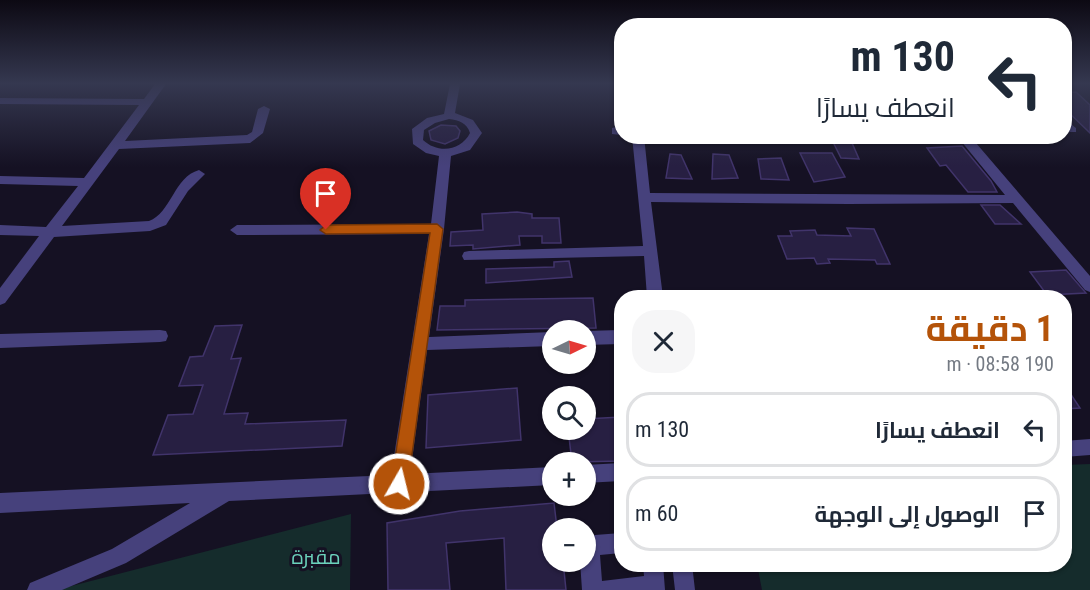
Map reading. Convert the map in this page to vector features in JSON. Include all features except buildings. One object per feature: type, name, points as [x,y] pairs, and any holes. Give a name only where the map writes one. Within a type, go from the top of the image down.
[{"type":"street","points":[[0,299],[141,112]]},
{"type":"street","points":[[116,145],[250,139],[257,133],[263,112]]},
{"type":"street","points":[[449,116],[450,112]]},
{"type":"street","points":[[449,116],[471,123],[476,133],[470,144],[445,153],[427,150],[420,146],[416,135],[418,129],[431,120],[449,116]]},
{"type":"street","points":[[639,144],[654,290]]},
{"type":"street","points":[[970,144],[1090,286]]},
{"type":"street","points":[[399,484],[437,229],[445,153]]},
{"type":"street","points":[[0,230],[50,232],[150,226],[161,222],[183,188],[199,174]]},
{"type":"street","points":[[0,180],[88,182]]},
{"type":"street","points":[[644,197],[848,200],[1017,199]]},
{"type":"street","points":[[237,230],[437,229]]},
{"type":"street","points":[[469,256],[650,251]]},
{"type":"street","points":[[1071,263],[1090,263]]},
{"type":"street","points":[[0,341],[160,336]]},
{"type":"street","points":[[596,338],[614,337]]},
{"type":"street","points":[[420,344],[542,339]]},
{"type":"street","points":[[1072,448],[1090,447]]},
{"type":"street","points":[[596,473],[614,472]]},
{"type":"street","points":[[0,503],[542,477]]},
{"type":"street","points":[[37,590],[119,556],[226,492]]},
{"type":"street","points":[[592,590],[590,552],[595,545],[614,544]]},
{"type":"street","points":[[606,590],[655,588],[654,572]]},
{"type":"street","points":[[683,572],[685,590]]},
{"type":"green space","points":[[1090,464],[1090,590],[762,590],[759,572],[1072,572],[1072,465]]},
{"type":"green space","name":"مقبرة","points":[[351,514],[350,590],[56,590]]},
{"type":"route","points":[[326,230],[437,229],[399,484]]}]
